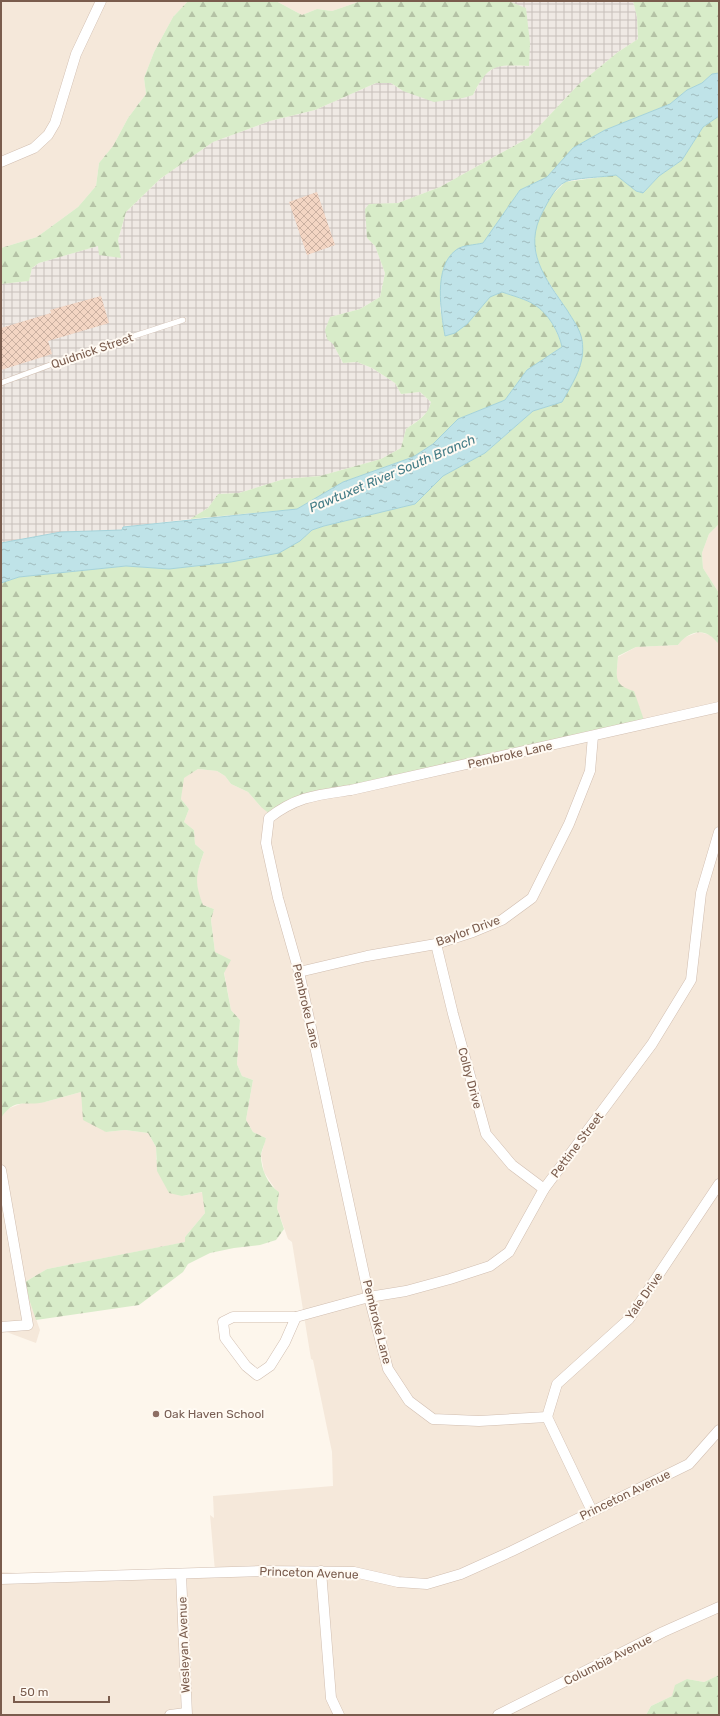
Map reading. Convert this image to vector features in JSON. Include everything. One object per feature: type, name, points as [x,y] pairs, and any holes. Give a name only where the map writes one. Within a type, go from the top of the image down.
[{"type":"street","points":[[1,162],[34,148],[48,135],[55,124],[76,54],[101,1]]},
{"type":"street","name":"Pembroke Lane","points":[[547,1417],[479,1421],[433,1419],[410,1401],[388,1369],[369,1297],[299,972],[278,898],[266,842],[269,818],[285,806],[310,796],[351,790],[719,707]]},
{"type":"street","name":"Baylor Drive","points":[[299,972],[367,956],[436,944],[473,932],[502,920],[532,898],[554,857],[580,798],[590,770],[593,736]]},
{"type":"street","name":"Pettine Street","points":[[296,1317],[285,1342],[270,1366],[257,1375],[246,1366],[225,1338],[223,1322],[233,1318],[296,1317],[369,1297],[406,1291],[490,1266],[509,1252],[544,1189],[652,1044],[691,980],[700,893],[716,851],[719,832]]},
{"type":"street","name":"Colby Drive","points":[[436,944],[453,1014],[486,1134],[512,1165],[544,1189]]},
{"type":"street","points":[[1,1170],[28,1325],[1,1327]]},
{"type":"street","name":"Yale Drive","points":[[547,1417],[557,1384],[629,1319],[719,1184]]},
{"type":"street","points":[[547,1417],[592,1511]]},
{"type":"street","name":"Princeton Avenue","points":[[1,1579],[261,1571],[321,1571],[354,1572],[398,1582],[427,1584],[461,1574],[689,1464],[719,1430]]},
{"type":"street","points":[[321,1571],[331,1698],[339,1715]]},
{"type":"street","name":"Wesleyan Avenue","points":[[181,1574],[187,1714]]},
{"type":"street","name":"Columbia Avenue","points":[[498,1715],[663,1632],[719,1607]]},
{"type":"street","points":[[170,1715],[187,1714]]},
{"type":"lane","name":"Quidnick Street","points":[[1,383],[95,348],[183,320]]},
{"type":"shaded area","points":[[1,1],[188,1],[173,17],[154,52],[144,78],[146,94],[128,118],[113,146],[99,163],[96,186],[78,207],[37,237],[1,248]]},
{"type":"shaded area","points":[[276,1],[361,1],[332,11],[317,9],[302,15]]},
{"type":"shaded area","points":[[508,1],[633,1],[637,17],[638,39],[618,52],[578,85],[528,138],[440,187],[398,203],[369,204],[367,238],[375,246],[385,273],[380,297],[360,309],[330,317],[333,344],[343,363],[357,362],[372,368],[395,383],[401,394],[420,392],[431,402],[429,410],[420,419],[406,429],[401,448],[381,459],[320,476],[284,479],[239,493],[218,494],[208,508],[190,519],[123,527],[123,530],[61,532],[1,543],[1,284],[29,281],[32,268],[39,263],[118,240],[126,212],[160,179],[213,142],[270,121],[315,110],[376,83],[391,83],[403,91],[473,95],[483,76],[498,65],[529,66],[526,9]]},
{"type":"shaded area","points":[[719,524],[719,593],[703,568],[702,553],[709,534]]},
{"type":"shaded area","points":[[699,632],[710,635],[719,644],[719,1675],[704,1682],[687,1679],[672,1696],[651,1706],[646,1715],[1,1715],[1,1572],[63,1576],[215,1571],[210,1515],[214,1518],[213,1496],[333,1486],[332,1452],[313,1360],[311,1359],[292,1242],[288,1239],[277,1208],[279,1192],[275,1189],[264,1172],[261,1155],[266,1138],[253,1132],[246,1120],[253,1080],[242,1076],[237,1064],[240,1020],[231,1010],[224,972],[215,952],[211,920],[214,909],[203,905],[198,893],[196,876],[204,852],[195,844],[194,830],[184,822],[189,809],[181,799],[183,778],[198,769],[217,771],[225,776],[231,784],[248,792],[261,807],[623,688],[616,679],[618,657],[636,647],[678,645],[683,638]]},
{"type":"shaded area","points":[[81,1092],[106,1132],[125,1130],[148,1133],[156,1147],[156,1159],[182,1196],[203,1192],[205,1213],[185,1237],[186,1242],[47,1269],[25,1282],[29,1299],[40,1330],[36,1343],[1,1330],[1,1118],[7,1109],[23,1103],[45,1102]]},
{"type":"green space","points":[[188,1],[276,1],[302,15],[317,9],[332,11],[361,1],[508,1],[526,8],[530,43],[529,66],[501,66],[495,68],[489,71],[484,77],[473,95],[434,102],[403,91],[391,83],[376,83],[315,110],[270,121],[213,142],[160,179],[126,212],[118,240],[121,258],[99,255],[98,246],[39,263],[32,268],[29,281],[1,284],[1,248],[37,237],[78,207],[96,186],[99,163],[113,146],[128,118],[146,94],[144,78],[154,52],[173,17]]},
{"type":"green space","points":[[633,1],[719,1],[719,73],[712,74],[702,83],[687,90],[670,104],[605,130],[573,148],[547,177],[520,190],[483,243],[457,249],[442,275],[440,308],[445,335],[467,324],[490,297],[502,292],[528,301],[540,308],[552,323],[562,347],[527,370],[505,400],[458,419],[433,444],[413,457],[343,482],[297,509],[190,519],[208,508],[218,494],[239,493],[284,479],[320,476],[381,459],[401,448],[406,429],[425,415],[431,402],[420,392],[401,394],[395,383],[372,368],[357,362],[343,363],[333,344],[327,339],[325,330],[330,317],[360,309],[380,297],[385,273],[375,246],[367,238],[365,209],[369,204],[398,203],[440,187],[528,138],[578,85],[618,52],[638,39],[637,17]]},
{"type":"green space","points":[[719,116],[719,524],[709,534],[702,553],[703,568],[719,593],[719,644],[709,635],[696,632],[684,638],[678,645],[636,647],[618,656],[617,679],[622,686],[634,691],[645,723],[312,796],[271,815],[261,807],[248,792],[231,784],[225,776],[217,771],[198,769],[184,778],[181,799],[189,809],[184,822],[194,830],[195,844],[204,852],[197,878],[198,890],[203,905],[214,909],[211,920],[215,952],[231,960],[224,973],[231,1010],[240,1020],[237,1064],[242,1076],[253,1080],[246,1120],[253,1132],[266,1138],[261,1154],[261,1161],[268,1181],[279,1192],[277,1208],[284,1229],[276,1240],[260,1245],[210,1253],[188,1264],[183,1272],[139,1305],[36,1320],[25,1282],[47,1269],[185,1242],[185,1237],[205,1213],[202,1192],[182,1196],[169,1193],[157,1171],[156,1147],[148,1133],[125,1130],[106,1132],[83,1120],[81,1092],[45,1102],[16,1105],[6,1111],[1,1118],[1,583],[19,577],[126,566],[169,569],[231,562],[300,541],[312,530],[324,526],[415,504],[443,476],[485,453],[533,411],[562,402],[577,326],[542,272],[537,257],[533,237],[536,223],[549,198],[565,182],[616,175],[636,191],[643,193],[659,176],[682,160],[703,127]]},
{"type":"green space","points":[[719,1675],[719,1715],[646,1715],[651,1706],[672,1696],[675,1685],[687,1679],[704,1682]]},
{"type":"water","name":"Pawtuxet River South Branch","points":[[719,73],[719,116],[703,127],[682,160],[659,176],[643,193],[636,191],[616,175],[569,181],[558,187],[543,211],[537,225],[535,238],[539,263],[551,287],[580,332],[583,349],[578,372],[562,402],[533,411],[485,453],[443,476],[415,504],[312,530],[300,541],[279,553],[231,562],[169,569],[126,566],[19,577],[1,583],[1,543],[61,532],[122,530],[123,527],[297,509],[343,482],[413,457],[433,444],[458,419],[505,400],[527,370],[562,347],[558,335],[552,323],[540,308],[528,301],[502,292],[490,297],[467,324],[455,333],[445,336],[440,290],[444,267],[449,258],[459,248],[483,243],[520,190],[547,177],[573,148],[605,130],[670,104],[687,90],[702,83],[712,74]]},
{"type":"building","points":[[317,192],[335,245],[307,255],[289,202]]},
{"type":"building","points":[[101,296],[109,323],[48,341],[52,354],[1,370],[1,328],[51,313],[50,310]]},
{"type":"place","name":"Oak Haven School","points":[[156,1414]]}]
